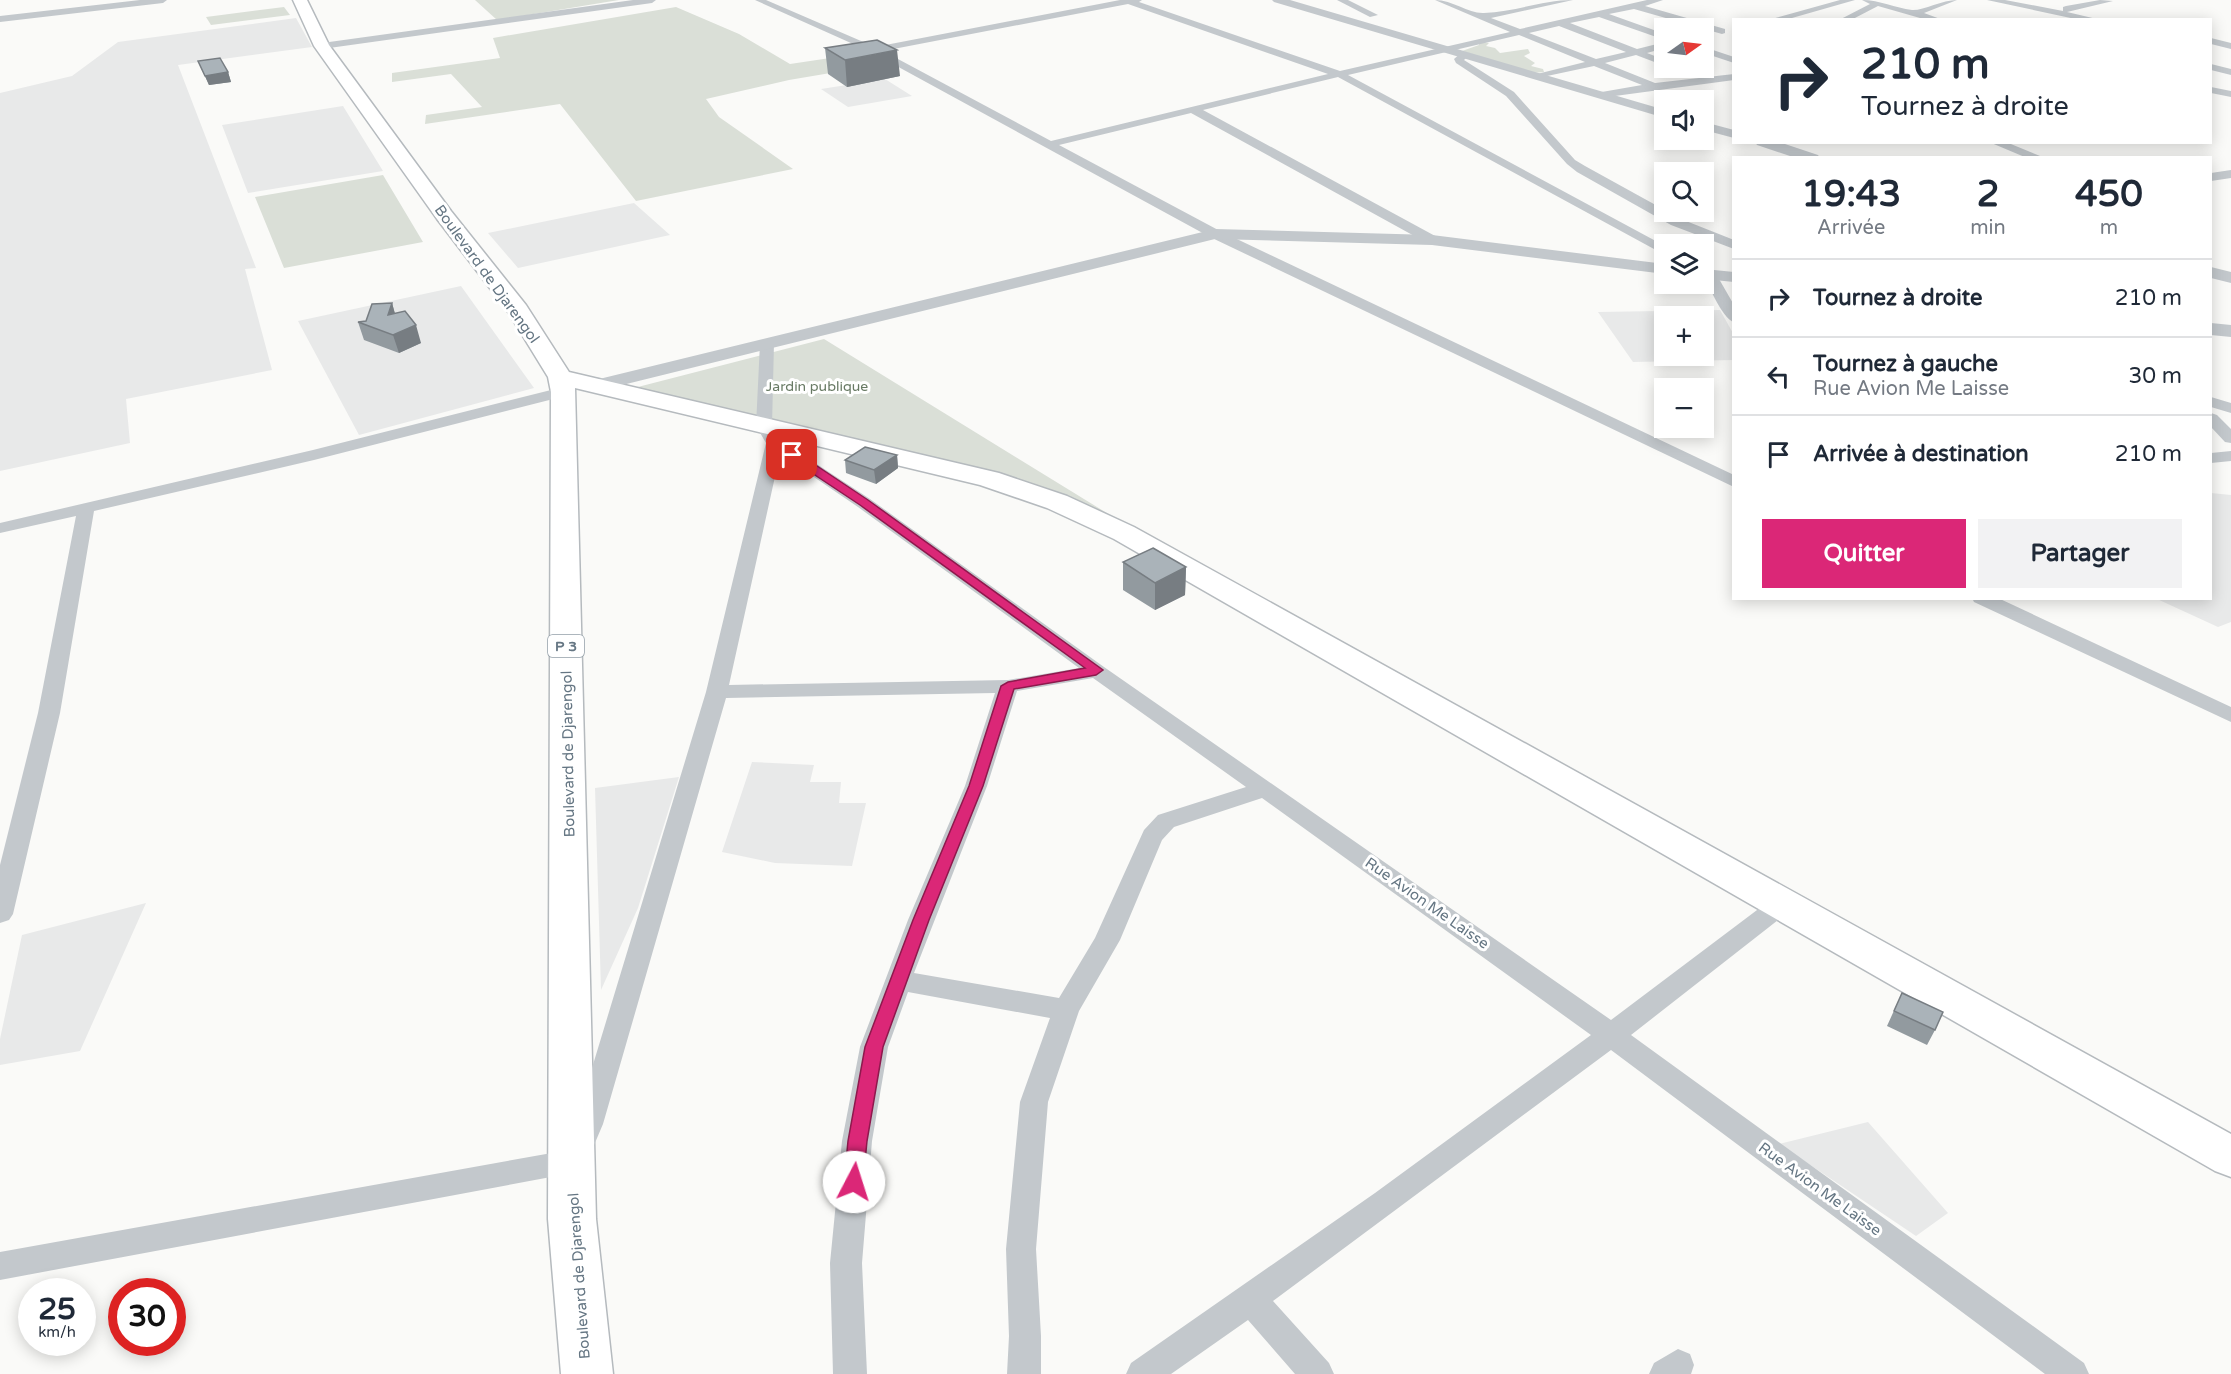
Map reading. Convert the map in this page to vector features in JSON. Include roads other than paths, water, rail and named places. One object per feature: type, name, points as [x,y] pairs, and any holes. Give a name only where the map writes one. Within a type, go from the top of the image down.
[{"type":"main road","name":"Boulevard de Djarengol","points":[[300,0],[322,46],[444,215],[518,310],[561,385],[572,1218],[587,1374]]},
{"type":"main road","points":[[561,385],[598,385],[769,434],[989,478],[1057,502],[1124,533],[2231,1157]]},
{"type":"street","points":[[0,19],[163,0]]},
{"type":"street","points":[[322,46],[652,0]]},
{"type":"street","points":[[759,0],[874,50],[1215,234],[1732,481]]},
{"type":"street","points":[[1278,0],[1654,111]]},
{"type":"street","points":[[1341,0],[1373,15]]},
{"type":"street","points":[[1438,0],[1654,86]]},
{"type":"street","points":[[1480,16],[1569,0]]},
{"type":"street","points":[[1047,145],[1659,0]]},
{"type":"street","points":[[1780,18],[1851,0]]},
{"type":"street","points":[[1866,0],[1932,18]]},
{"type":"street","points":[[1916,13],[1953,0]]},
{"type":"street","points":[[1991,0],[2086,18]]},
{"type":"street","points":[[2053,12],[2109,1],[2103,0]]},
{"type":"street","points":[[874,50],[1130,1],[1339,74],[1654,245]]},
{"type":"street","points":[[1450,4],[1466,2]]},
{"type":"street","points":[[1594,3],[1615,10]]},
{"type":"street","points":[[1847,18],[1878,3]]},
{"type":"street","points":[[1634,6],[1722,31]]},
{"type":"street","points":[[1600,14],[1654,33]]},
{"type":"street","points":[[1560,23],[1654,59]]},
{"type":"street","points":[[1714,33],[1732,28]]},
{"type":"street","points":[[2212,40],[2231,37]]},
{"type":"street","points":[[2212,40],[2231,46]]},
{"type":"street","points":[[1537,77],[1654,48]]},
{"type":"street","points":[[1714,53],[1732,59]]},
{"type":"street","points":[[1464,55],[1459,59],[1460,61],[1510,94],[1571,162],[1676,222],[1732,244]]},
{"type":"street","points":[[2212,67],[2231,72]]},
{"type":"street","points":[[1600,95],[1732,77]]},
{"type":"street","points":[[1704,78],[1710,80]]},
{"type":"street","points":[[2212,90],[2231,94]]},
{"type":"street","points":[[1192,109],[1432,240]]},
{"type":"street","points":[[1714,129],[1732,133]]},
{"type":"street","points":[[1768,144],[1807,156]]},
{"type":"street","points":[[2000,144],[2034,156]]},
{"type":"street","points":[[2212,177],[2231,174]]},
{"type":"street","points":[[598,385],[1215,234],[1432,240],[1654,268]]},
{"type":"street","points":[[2212,272],[2231,278]]},
{"type":"street","points":[[1714,274],[1732,277]]},
{"type":"street","points":[[1714,286],[1732,315]]},
{"type":"street","points":[[2212,329],[2231,331]]},
{"type":"street","points":[[0,1266],[573,1161],[589,1124],[717,692],[769,434],[767,343]]},
{"type":"street","points":[[0,528],[314,455],[561,385]]},
{"type":"street","points":[[2212,402],[2231,408]]},
{"type":"street","points":[[2212,419],[2231,438]]},
{"type":"street","name":"Rue Avion Me Laisse","points":[[769,434],[1611,1036],[2072,1374]]},
{"type":"street","points":[[2212,458],[2231,456]]},
{"type":"street","points":[[0,914],[49,713],[86,508]]},
{"type":"street","points":[[1985,600],[2231,715]]},
{"type":"street","points":[[717,692],[1008,686],[1096,670]]},
{"type":"street","points":[[850,1374],[846,1263],[857,1141],[874,1047],[898,980],[976,786],[1008,686]]},
{"type":"street","points":[[1024,1374],[1025,1336],[1021,1249],[1034,1102],[1066,1010],[1107,940],[1152,836],[1166,821],[1266,789]]},
{"type":"street","points":[[1143,1374],[1251,1300],[1611,1036],[1782,904]]},
{"type":"street","points":[[898,980],[1066,1010]]},
{"type":"street","points":[[1251,1300],[1317,1374]]},
{"type":"park label","name":"Jardin publique","points":[[817,386]]}]
